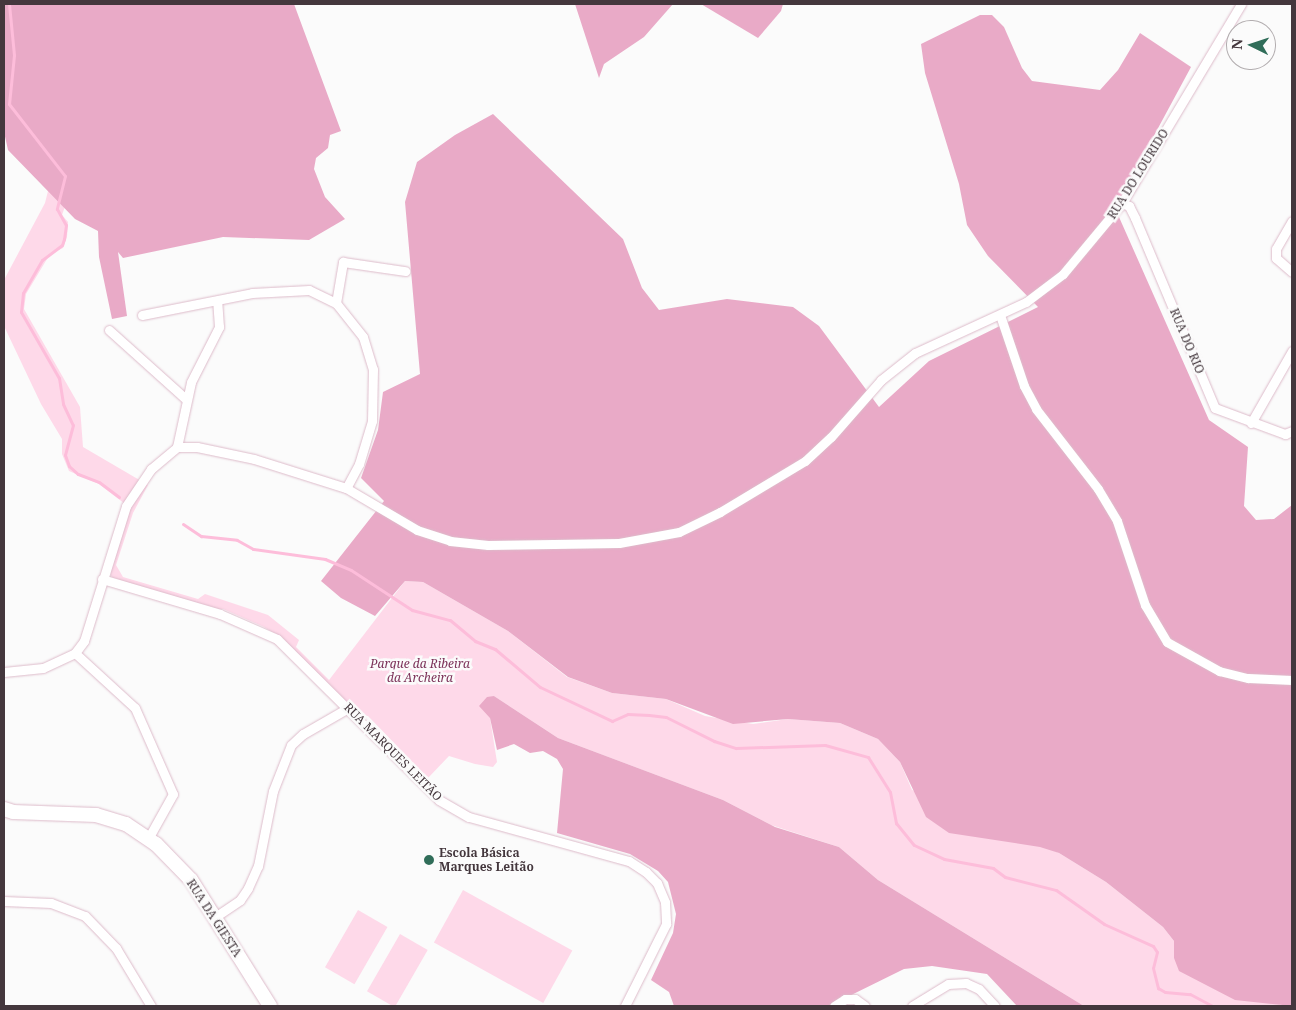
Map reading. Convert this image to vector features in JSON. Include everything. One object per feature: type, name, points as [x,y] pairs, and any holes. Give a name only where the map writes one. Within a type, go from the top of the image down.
[{"type":"street","name":"RUA DO LOURIDO","points":[[177,447],[197,447],[254,459],[346,488],[417,530],[450,542],[590,545],[648,539],[679,532],[760,490],[805,461],[831,437],[881,380],[915,353],[1033,297],[1063,274],[1122,203],[1242,4]]},
{"type":"street","name":"RUA DO RIO","points":[[1122,203],[1129,206],[1135,218],[1215,408],[1251,423],[1285,434],[1292,431]]},
{"type":"street","points":[[1292,221],[1276,249],[1276,258],[1292,272]]},
{"type":"street","points":[[336,304],[343,262],[405,271]]},
{"type":"street","points":[[142,315],[217,302],[252,293],[309,290],[336,304],[363,337],[373,369],[372,421],[359,464],[346,488]]},
{"type":"street","points":[[4,672],[43,668],[75,653],[84,641],[102,579],[134,493],[151,469],[177,447],[186,399],[219,327],[217,302]]},
{"type":"street","points":[[1000,314],[1024,386],[1036,409],[1098,489],[1117,521],[1146,605],[1167,642],[1219,671],[1248,678],[1292,680]]},
{"type":"street","points":[[109,330],[186,399]]},
{"type":"street","points":[[1251,423],[1292,351]]},
{"type":"street","name":"RUA MARQUES LEITÃO","points":[[102,579],[252,626],[277,639],[439,800],[468,817],[629,861],[657,883],[665,902],[666,924],[626,1006]]},
{"type":"street","points":[[75,653],[135,708],[174,794],[148,839]]},
{"type":"street","points":[[215,918],[240,900],[258,866],[273,791],[292,745],[303,734],[348,708]]},
{"type":"street","name":"RUA DA GIESTA","points":[[4,809],[13,812],[96,815],[126,824],[148,839],[190,880],[270,1006]]},
{"type":"street","points":[[4,901],[50,903],[85,916],[116,948],[150,1006]]},
{"type":"street","points":[[912,1006],[948,984],[966,983],[979,989],[995,1006]]},
{"type":"street","points":[[834,1006],[845,999],[856,999],[865,1006]]},
{"type":"green space","name":"Parque da Ribeira da Archeira","points":[[49,187],[67,201],[62,215],[68,222],[67,237],[63,248],[50,254],[26,294],[24,309],[80,407],[83,447],[148,485],[133,513],[116,565],[123,577],[198,599],[205,594],[268,615],[299,640],[296,647],[329,680],[405,581],[423,582],[508,631],[567,677],[612,693],[666,699],[705,716],[753,724],[788,719],[840,723],[878,739],[900,762],[912,790],[1059,853],[1106,882],[1163,927],[1174,941],[1174,958],[1283,1006],[1084,1006],[878,880],[839,847],[771,825],[723,800],[558,738],[494,696],[490,718],[497,762],[493,767],[449,756],[428,778],[368,716],[356,716],[279,636],[264,627],[223,609],[206,612],[117,582],[111,576],[110,568],[129,507],[99,484],[69,471],[62,454],[62,439],[41,404],[4,326],[4,280],[45,203]]},
{"type":"green space","points":[[463,890],[572,951],[543,1003],[434,942]]},
{"type":"green space","points":[[358,910],[387,927],[354,984],[325,967]]},
{"type":"green space","points":[[400,934],[428,950],[395,1006],[367,991]]},
{"type":"shaded area","points":[[4,4],[294,4],[341,131],[330,135],[328,148],[316,158],[314,169],[325,197],[345,219],[309,240],[223,237],[123,258],[118,252],[127,316],[112,319],[99,257],[98,231],[75,219],[8,150],[4,132]]},
{"type":"shaded area","points":[[575,4],[673,4],[644,37],[604,64],[599,78]]},
{"type":"shaded area","points":[[701,4],[783,4],[781,11],[758,38]]},
{"type":"shaded area","points":[[980,15],[992,15],[1004,27],[1022,68],[1032,81],[1100,90],[1118,70],[1140,33],[1191,67],[1115,208],[1209,420],[1248,447],[1244,506],[1256,520],[1274,519],[1292,505],[1292,1006],[1235,1000],[1179,971],[1174,958],[1174,941],[1163,927],[1106,882],[1059,853],[1040,847],[949,833],[926,817],[900,762],[878,739],[840,723],[788,719],[733,724],[666,699],[612,693],[568,677],[508,631],[423,582],[405,581],[375,616],[341,598],[321,581],[384,501],[361,478],[378,430],[383,392],[420,374],[405,202],[417,162],[455,135],[493,114],[623,239],[642,288],[659,310],[727,299],[793,307],[819,326],[879,407],[929,361],[1038,307],[988,256],[967,225],[959,184],[925,73],[921,44]]},
{"type":"shaded area","points":[[494,696],[558,738],[723,800],[775,827],[839,847],[878,880],[1084,1006],[1017,1006],[987,974],[932,966],[904,969],[829,1006],[674,1006],[669,992],[651,980],[673,933],[676,914],[668,882],[658,871],[630,854],[557,833],[563,769],[557,759],[543,751],[530,753],[514,744],[497,750],[490,718],[479,706],[487,697]]},
{"type":"waterway","points":[[9,4],[14,55],[9,104],[65,176],[57,209],[66,225],[64,239],[62,245],[42,260],[23,293],[21,312],[59,378],[63,404],[73,425],[65,455],[69,466],[78,474],[99,482],[119,497]]},
{"type":"waterway","points":[[183,524],[201,536],[237,540],[253,549],[325,559],[351,570],[412,610],[450,620],[475,641],[495,649],[540,687],[612,721],[628,714],[666,717],[714,741],[736,748],[825,745],[868,757],[890,792],[896,823],[914,845],[944,859],[993,868],[1005,877],[1056,890],[1104,924],[1153,946],[1157,952],[1153,968],[1158,988],[1165,992],[1190,994],[1213,1006]]},
{"type":"place","name":"Escola Básica Marques Leitão","points":[[429,860]]}]
